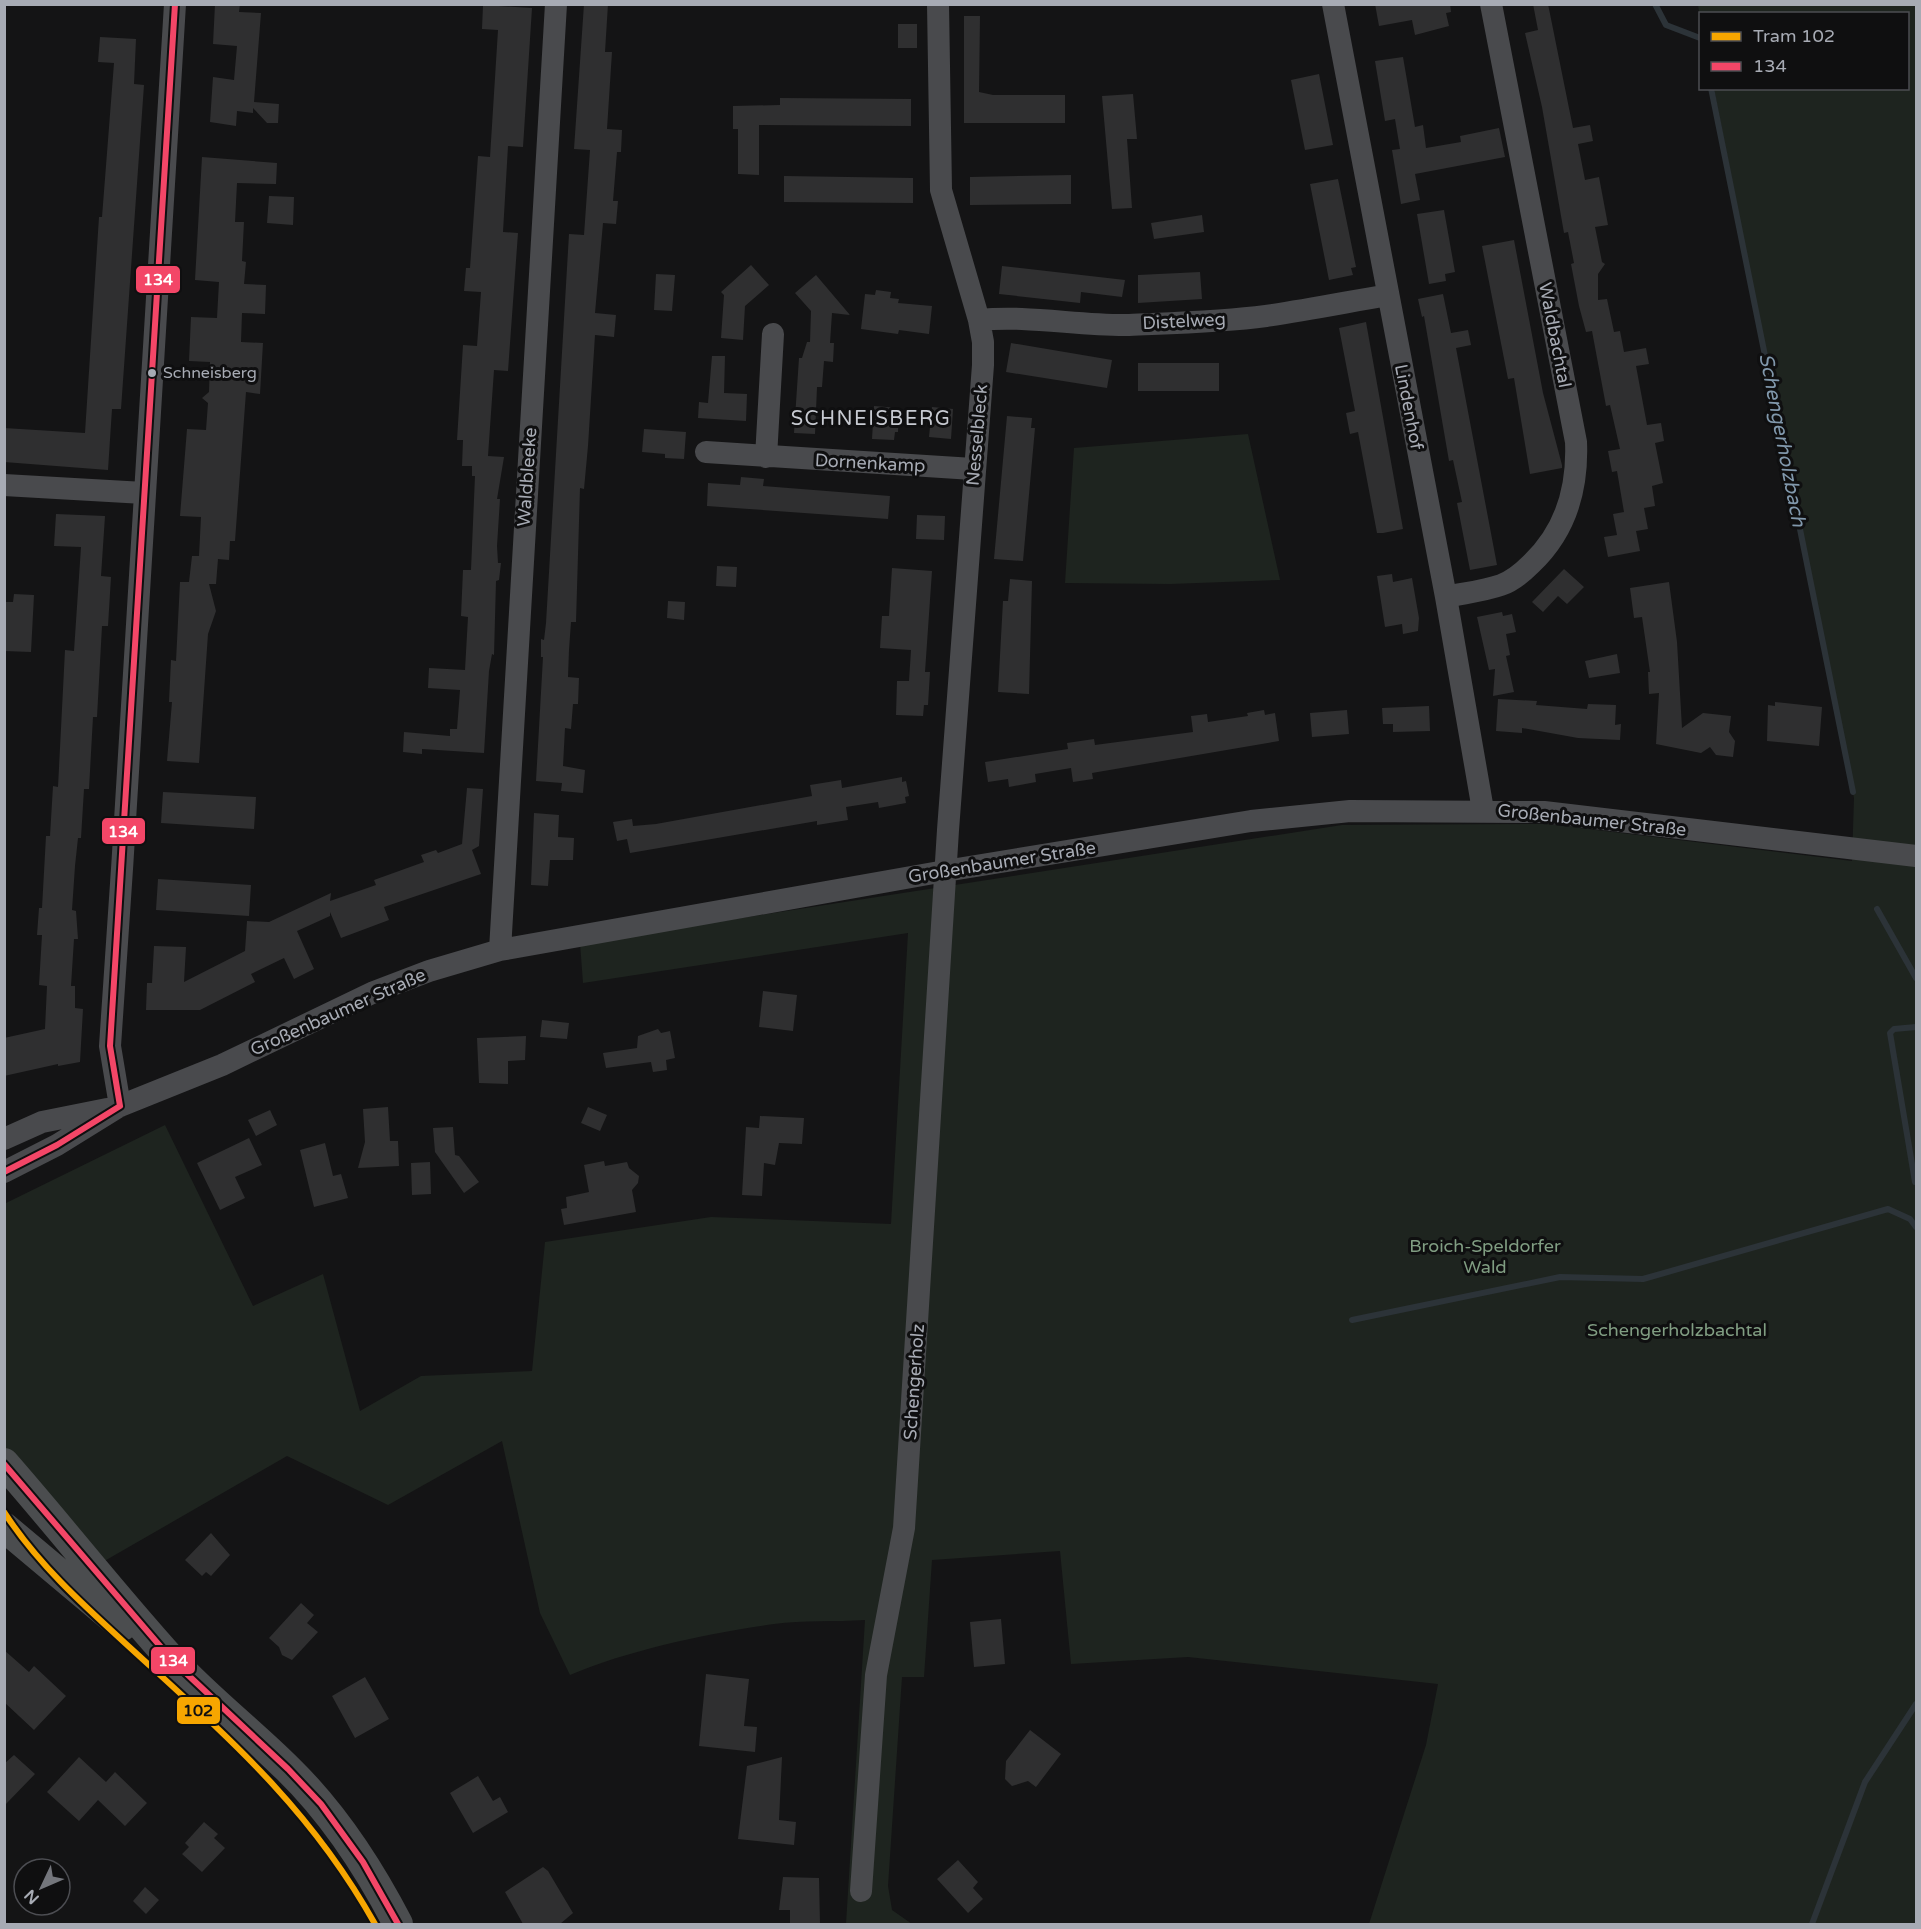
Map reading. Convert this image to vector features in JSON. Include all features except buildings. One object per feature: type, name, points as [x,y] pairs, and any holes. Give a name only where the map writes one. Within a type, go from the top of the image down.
[{"type":"main road","points":[[4,1463],[83,1559],[174,1662],[290,1770],[327,1813],[360,1857],[398,1924]]},
{"type":"main road","points":[[4,1527],[119,1624],[174,1662]]},
{"type":"street","points":[[120,1106],[110,1046],[144,493],[152,404],[175,4]]},
{"type":"street","name":"Waldbleeke","points":[[500,950],[556,4]]},
{"type":"street","name":"Nesselbleck","points":[[938,4],[941,190],[979,320],[983,342],[945,871]]},
{"type":"street","name":"Lindenhof","points":[[1334,4],[1446,597],[1483,810]]},
{"type":"street","name":"Waldbachtal","points":[[1446,597],[1502,585],[1521,574],[1537,559],[1562,526],[1570,504],[1576,461],[1573,430],[1491,4]]},
{"type":"street","name":"Distelweg","points":[[979,320],[1005,317],[1057,323],[1127,325],[1217,320],[1265,316],[1388,295]]},
{"type":"street","points":[[766,457],[773,334]]},
{"type":"street","name":"Dornenkamp","points":[[706,452],[973,469]]},
{"type":"street","points":[[4,485],[144,493]]},
{"type":"street","name":"Großenbaumer Straße","points":[[4,1172],[57,1145],[120,1106],[222,1065],[374,992],[429,971],[500,950],[945,871],[1251,821],[1350,811],[1544,812],[1917,856]]},
{"type":"street","name":"Schengerholz","points":[[861,1891],[876,1675],[904,1528],[945,871]]},
{"type":"street","name":"Großenbaumer Straße","points":[[4,1139],[42,1122],[120,1106]]},
{"type":"green space","name":"Broich-Speldorfer Wald","points":[[1698,5],[1916,5],[1916,1924],[1369,1924],[1426,1745],[1438,1684],[1188,1657],[1071,1664],[1060,1551],[932,1560],[924,1677],[902,1677],[888,1886],[892,1910],[912,1924],[846,1924],[865,1620],[785,1623],[723,1632],[643,1650],[570,1675],[540,1613],[502,1441],[388,1505],[287,1456],[101,1563],[5,1454],[4,1204],[165,1125],[253,1306],[323,1274],[360,1411],[421,1376],[532,1371],[545,1242],[711,1217],[891,1224],[908,933],[583,983],[580,943],[1342,825],[1547,824],[1852,861],[1854,798],[1714,90],[1909,90],[1909,12],[1699,12]]},
{"type":"green space","points":[[1248,434],[1280,580],[1170,584],[1065,583],[1074,448]]},
{"type":"waterway","name":"Schengerholzbach","points":[[1655,4],[1666,25],[1699,38]]},
{"type":"waterway","name":"Schengerholzbach","points":[[1711,90],[1853,792]]},
{"type":"waterway","name":"Schengerholzbach","points":[[1877,909],[1916,978]]},
{"type":"waterway","points":[[1915,1182],[1890,1033],[1894,1029],[1916,1027]]},
{"type":"waterway","points":[[1352,1320],[1560,1277],[1643,1279],[1888,1209],[1910,1219],[1916,1227]]},
{"type":"waterway","points":[[1812,1924],[1865,1782],[1916,1704]]},
{"type":"tram line","name":"102","points":[[4,1512],[19,1534],[53,1574],[213,1724],[273,1784],[327,1849],[375,1924]]},
{"type":"transit line","name":"134","points":[[120,1106],[110,1046],[175,4]]},
{"type":"transit line","name":"134","points":[[4,1172],[57,1145],[120,1106]]},
{"type":"transit line","name":"134","points":[[4,1464],[172,1660],[288,1769],[321,1804],[363,1862],[398,1924]]},
{"type":"place","name":"Schneisberg","points":[[152,373]]},
{"type":"district","name":"SCHNEISBERG","points":[[871,419]]},
{"type":"park label","name":"Schengerholzbachtal","points":[[1677,1330]]}]
